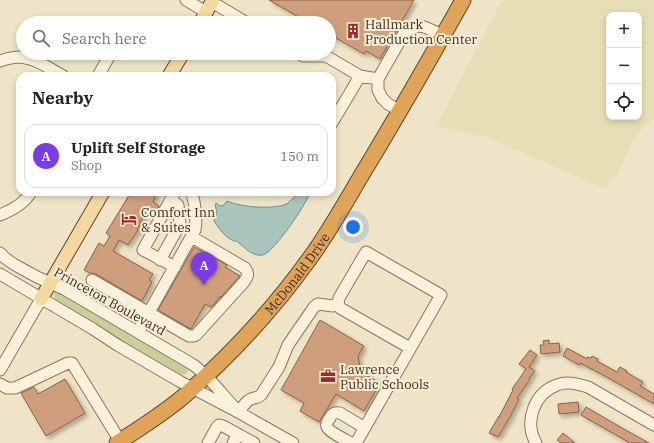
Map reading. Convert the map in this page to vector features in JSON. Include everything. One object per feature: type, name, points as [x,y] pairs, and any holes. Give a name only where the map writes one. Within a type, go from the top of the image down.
[{"type":"highway","name":"McDonald Drive","points":[[118,442],[183,397],[248,333],[269,310],[311,258],[400,110],[463,0]]},
{"type":"main road","points":[[171,72],[179,60]]},
{"type":"main road","points":[[41,299],[101,196]]},
{"type":"street","points":[[186,0],[228,16]]},
{"type":"street","points":[[400,110],[388,104],[382,98],[378,90],[378,79],[408,29],[421,26],[443,36]]},
{"type":"street","points":[[0,61],[16,58]]},
{"type":"street","points":[[32,60],[56,72]]},
{"type":"street","points":[[100,72],[107,60]]},
{"type":"street","points":[[333,60],[360,76],[378,79]]},
{"type":"street","points":[[336,116],[360,76]]},
{"type":"street","points":[[0,215],[16,208],[28,196]]},
{"type":"street","points":[[173,196],[143,250],[174,267]]},
{"type":"street","points":[[160,260],[180,224],[178,205],[173,196]]},
{"type":"street","points":[[138,332],[195,230],[196,222],[193,196]]},
{"type":"street","points":[[92,280],[189,336],[196,335],[244,282],[248,272],[245,268],[192,237]]},
{"type":"street","points":[[356,443],[365,428],[440,295],[366,252],[339,298],[338,303],[340,308],[410,348]]},
{"type":"street","name":"Princeton Boulevard","points":[[0,253],[15,265],[64,289],[192,364],[238,412]]},
{"type":"street","points":[[0,274],[119,346],[293,443]]},
{"type":"street","points":[[0,370],[41,299]]},
{"type":"street","points":[[238,412],[246,403],[252,399],[258,398],[261,395],[279,367],[288,345],[314,307],[318,304],[333,306],[338,303]]},
{"type":"street","points":[[0,384],[7,388],[15,388],[68,363],[72,363],[118,442]]},
{"type":"street","points":[[530,440],[531,419],[534,405],[555,381],[588,387],[654,425]]},
{"type":"street","points":[[351,443],[330,430],[327,426],[327,422],[332,414],[336,412],[340,413],[365,428]]},
{"type":"street","points":[[208,443],[219,424],[224,426],[235,438],[254,443]]},
{"type":"shaded area","points":[[503,0],[654,0],[654,119],[647,123],[632,142],[618,174],[605,189],[487,137],[436,127]]},
{"type":"green space","points":[[56,291],[188,367],[188,372],[185,375],[180,374],[58,304],[53,295]]},
{"type":"water","points":[[295,196],[309,196],[303,207],[281,237],[268,252],[263,255],[256,255],[247,250],[237,241],[228,238],[214,221],[217,213],[215,204],[217,203],[220,206],[224,205],[227,201],[248,206],[265,207],[287,204]]},
{"type":"building","name":"Hallmark Production Center","points":[[269,0],[414,0],[380,59],[366,51],[364,54],[336,38],[336,16],[297,16]]},
{"type":"building","points":[[129,196],[155,196],[153,202],[159,206],[155,214],[148,210],[140,222],[141,223],[138,230],[128,245],[119,240],[113,251],[153,274],[149,280],[152,282],[142,301],[96,274],[84,270],[99,243],[104,246],[110,236],[106,233]]},
{"type":"building","points":[[194,247],[227,265],[225,267],[240,276],[211,307],[205,304],[191,329],[158,310]]},
{"type":"building","name":"Lawrence Public Schools","points":[[320,320],[364,346],[358,356],[361,372],[380,383],[364,411],[336,394],[319,422],[300,411],[304,403],[281,390]]},
{"type":"building","points":[[549,340],[549,344],[559,343],[560,352],[541,354],[540,345],[544,345],[543,341]]},
{"type":"building","points":[[567,348],[587,359],[587,357],[591,358],[592,356],[598,359],[597,361],[617,372],[620,367],[627,371],[626,372],[643,382],[640,386],[654,394],[654,404],[603,375],[580,363],[579,365],[563,356]]},
{"type":"building","points":[[530,350],[537,355],[529,367],[535,371],[517,398],[519,399],[498,437],[489,433],[499,417],[513,390],[512,389],[526,369],[519,364]]},
{"type":"building","points":[[65,379],[85,413],[46,436],[21,393],[34,387],[38,394]]},
{"type":"building","points":[[578,402],[579,412],[559,414],[558,404]]},
{"type":"building","points":[[586,407],[649,443],[630,443],[581,415]]},
{"type":"building","points":[[563,433],[575,443],[561,443],[557,440]]},
{"type":"place","name":"Hallmark Production Center","points":[[353,31]]},
{"type":"place","name":"Comfort Inn & Suites","points":[[129,219]]},
{"type":"place","name":"Uplift Self Storage","points":[[204,285]]},
{"type":"place","name":"Lawrence Public Schools","points":[[328,376]]}]
